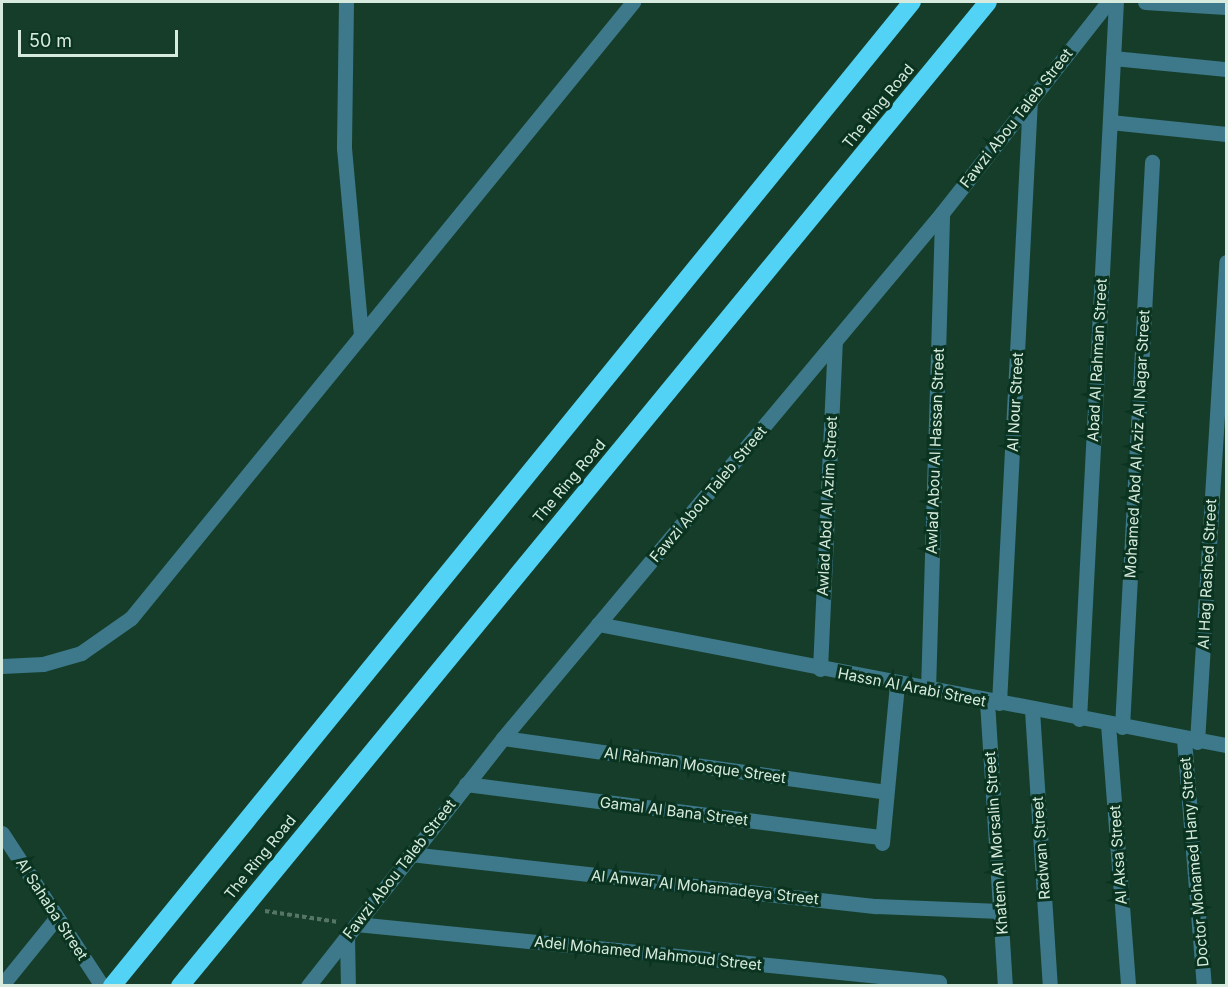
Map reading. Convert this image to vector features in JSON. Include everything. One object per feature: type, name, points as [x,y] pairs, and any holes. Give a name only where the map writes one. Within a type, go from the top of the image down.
[{"type":"highway","name":"The Ring Road","points":[[180,986],[378,739],[988,2]]},
{"type":"highway","points":[[112,986],[907,7]]},
{"type":"street","points":[[346,2],[344,148],[361,335]]},
{"type":"street","points":[[2,666],[72,656],[131,618],[633,2]]},
{"type":"street","name":"Fawzi Abou Taleb Street","points":[[308,986],[466,784],[942,213],[1108,2]]},
{"type":"street","name":"Abad Al Rahman Street","points":[[1079,719],[1116,2]]},
{"type":"street","points":[[1145,2],[1227,7]]},
{"type":"street","points":[[1113,58],[1227,69]]},
{"type":"street","name":"Al Nour Street","points":[[993,702],[1030,100]]},
{"type":"street","points":[[1110,122],[1227,134]]},
{"type":"street","name":"Mohamed Abd Al Aziz Al Nagar Street","points":[[1115,726],[1152,162]]},
{"type":"street","name":"Awlad Abou Al Hassan Street","points":[[928,690],[942,213]]},
{"type":"street","name":"Al Hag Rashed Street","points":[[1191,740],[1227,262]]},
{"type":"street","name":"Awlad Abd Al Azim Street","points":[[820,669],[835,342]]},
{"type":"street","name":"Hassn Al Arabi Street","points":[[598,624],[1115,726],[1227,745]]},
{"type":"street","points":[[886,792],[897,684]]},
{"type":"street","name":"Khatem Al Morsalin Street","points":[[993,702],[1000,911],[1005,986]]},
{"type":"street","name":"Radwan Street","points":[[1032,710],[1050,986]]},
{"type":"street","name":"Al Aksa Street","points":[[1115,726],[1128,986]]},
{"type":"street","name":"Al Rahman Mosque Street","points":[[504,738],[886,792]]},
{"type":"street","name":"Doctor Mohamed Hany Street","points":[[1191,740],[1204,986]]},
{"type":"street","name":"Gamal Al Bana Street","points":[[466,784],[882,840],[886,792]]},
{"type":"street","name":"Al Sahaba Street","points":[[2,832],[102,986]]},
{"type":"street","name":"Al Anwar Al Mohamadeya Street","points":[[410,854],[876,906],[1000,911]]},
{"type":"street","points":[[2,985],[57,917]]},
{"type":"street","points":[[348,986],[352,930]]},
{"type":"street","name":"Adel Mohamed Mahmoud Street","points":[[352,930],[939,982]]},
{"type":"path","points":[[242,907],[330,921]]}]
